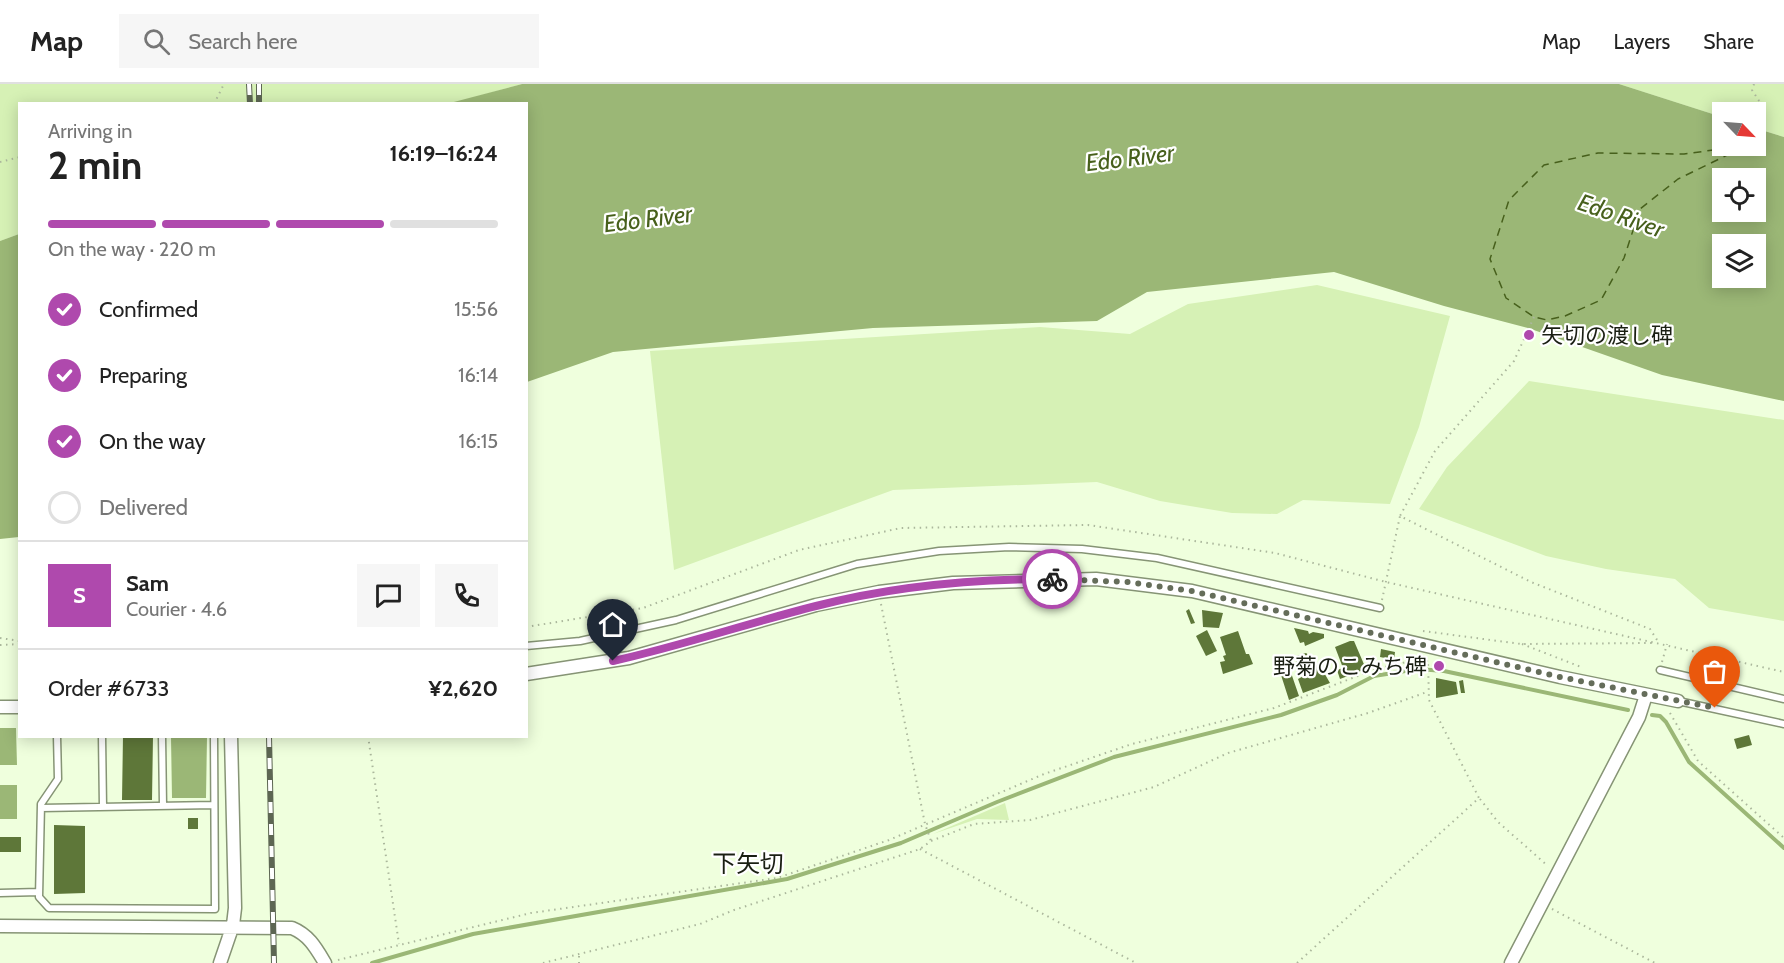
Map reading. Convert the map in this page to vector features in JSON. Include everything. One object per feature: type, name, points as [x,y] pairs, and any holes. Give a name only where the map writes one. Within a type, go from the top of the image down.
[{"type":"street","points":[[528,674],[629,658],[816,605],[879,592],[953,583],[1096,579],[1192,591],[1678,701]]},
{"type":"street","points":[[1511,963],[1639,717],[1646,695]]},
{"type":"street","points":[[0,707],[18,706]]},
{"type":"street","points":[[220,963],[233,925],[231,738]]},
{"type":"street","points":[[0,926],[219,928],[233,925],[292,928],[303,933],[327,963]]},
{"type":"lane","points":[[528,646],[580,641],[676,620],[857,564],[939,551],[1009,547],[1082,549],[1157,558],[1380,608]]},
{"type":"lane","points":[[1660,670],[1784,699]]},
{"type":"lane","points":[[1678,701],[1784,724]]},
{"type":"lane","points":[[57,738],[58,779],[41,808],[39,897],[49,908],[215,909],[214,738]]},
{"type":"lane","points":[[102,738],[103,807]]},
{"type":"lane","points":[[162,738],[163,806]]},
{"type":"lane","points":[[41,808],[214,805]]},
{"type":"lane","points":[[0,892],[39,892]]},
{"type":"path","points":[[215,102],[224,84]]},
{"type":"path","points":[[1754,84],[1752,90],[1760,102]]},
{"type":"path","points":[[0,162],[18,158]]},
{"type":"path","points":[[1380,608],[1400,516],[1436,451],[1514,361],[1534,317]]},
{"type":"path","points":[[1400,516],[1531,582],[1650,629],[1660,643],[1521,644],[1417,631]]},
{"type":"path","points":[[879,592],[925,824],[931,842]]},
{"type":"path","points":[[0,638],[18,642]]},
{"type":"path","points":[[0,645],[18,643]]},
{"type":"path","points":[[1660,670],[1667,644]]},
{"type":"path","points":[[327,963],[531,913],[777,878],[889,840],[1044,774],[1132,744],[1274,708],[1376,669],[1411,661],[1428,661],[1427,692],[1479,798],[1498,822],[1557,874]]},
{"type":"path","points":[[543,963],[579,956],[700,924],[746,906],[920,849],[974,824],[1030,820],[1154,787],[1228,753],[1368,713],[1427,692]]},
{"type":"path","points":[[1660,698],[1686,736],[1698,761],[1784,838]]},
{"type":"path","points":[[368,738],[399,944]]},
{"type":"path","points":[[1297,963],[1479,798]]},
{"type":"path","points":[[920,849],[1136,963]]},
{"type":"path","points":[[1542,904],[1655,963]]},
{"type":"path","points":[[579,956],[579,963]]},
{"type":"shaded area","points":[[0,84],[522,84],[457,102],[18,102],[18,234],[0,241]]},
{"type":"shaded area","points":[[1619,84],[1784,84],[1784,137],[1766,131],[1766,102],[1712,102],[1712,114]]},
{"type":"shaded area","points":[[1317,285],[1450,316],[1419,427],[1390,504],[1303,500],[1277,514],[1232,513],[1160,501],[1097,482],[893,490],[674,570],[650,351],[1040,327],[1130,334],[1188,304]]},
{"type":"shaded area","points":[[1529,381],[1784,420],[1784,621],[1709,608],[1675,579],[1606,569],[1546,556],[1419,509],[1447,467]]},
{"type":"shaded area","points":[[1005,803],[1009,820],[977,819],[933,834]]},
{"type":"water","name":"Edo River","points":[[522,84],[1619,84],[1712,114],[1712,156],[1766,156],[1766,131],[1784,137],[1784,401],[1662,375],[1528,328],[1444,306],[1334,272],[1147,292],[1097,321],[873,328],[613,352],[528,382],[528,102],[454,102]]},
{"type":"water","points":[[18,234],[18,537],[0,539],[0,241]]},
{"type":"water","points":[[0,728],[16,728],[17,765],[0,765]]},
{"type":"water","points":[[171,738],[207,738],[206,798],[172,798]]},
{"type":"water","points":[[0,785],[17,785],[17,819],[0,819]]},
{"type":"building","points":[[1189,609],[1195,623],[1191,624],[1186,611]]},
{"type":"building","points":[[1202,610],[1223,613],[1219,628],[1203,627]]},
{"type":"building","points":[[1294,628],[1308,631],[1309,634],[1313,632],[1324,634],[1324,638],[1305,646],[1304,642],[1300,643]]},
{"type":"building","points":[[1207,630],[1217,651],[1206,656],[1196,636]]},
{"type":"building","points":[[1238,631],[1246,654],[1249,654],[1253,664],[1223,674],[1220,662],[1225,661],[1223,656],[1226,655],[1220,637]]},
{"type":"building","points":[[1354,641],[1366,669],[1340,679],[1337,670],[1343,668],[1335,647]]},
{"type":"building","points":[[1381,649],[1395,652],[1394,660],[1380,657]]},
{"type":"building","points":[[1306,653],[1311,657],[1306,663],[1308,669],[1298,673],[1296,656]]},
{"type":"building","points":[[1698,657],[1706,659],[1704,667],[1696,665]]},
{"type":"building","points":[[1319,664],[1330,683],[1303,693],[1298,679],[1311,672],[1309,668]]},
{"type":"building","points":[[1289,667],[1299,696],[1289,700],[1281,675],[1278,676],[1277,672]]},
{"type":"building","points":[[1436,678],[1456,682],[1458,694],[1436,698]]},
{"type":"building","points":[[1463,680],[1465,693],[1461,693],[1459,681]]},
{"type":"building","points":[[1749,735],[1752,745],[1737,749],[1734,739]]},
{"type":"building","points":[[123,738],[153,738],[152,800],[122,800]]},
{"type":"building","points":[[188,818],[198,818],[198,829],[188,829]]},
{"type":"building","points":[[54,825],[85,826],[85,893],[54,894]]},
{"type":"building","points":[[0,837],[21,837],[21,852],[0,852]]},
{"type":"waterway","points":[[372,963],[473,934],[787,879],[901,843],[997,802],[1114,757],[1281,715],[1337,695],[1374,676],[1418,669],[1444,671],[1628,710]]},
{"type":"waterway","points":[[1652,715],[1660,716],[1666,722],[1689,762],[1784,848]]},
{"type":"ferry route","points":[[1712,150],[1684,154],[1598,153],[1544,165],[1509,200],[1490,259],[1506,298],[1534,317],[1547,320],[1565,316],[1601,300],[1624,258],[1640,209],[1678,179],[1725,156]]},
{"type":"railway","points":[[249,84],[250,102]]},
{"type":"railway","points":[[259,84],[259,102]]},
{"type":"railway","points":[[269,738],[274,963]]},
{"type":"way so far","points":[[1052,579],[1096,579],[1192,591],[1560,677],[1715,708]]},
{"type":"place","name":"矢切の渡し碑","points":[[1529,335]]},
{"type":"place","name":"野菊のこみち碑","points":[[1439,666]]},
{"type":"district","name":"下矢切","points":[[748,864]]},
{"type":"route","points":[[613,661],[665,649],[816,605],[879,592],[953,583],[1052,579]]}]
